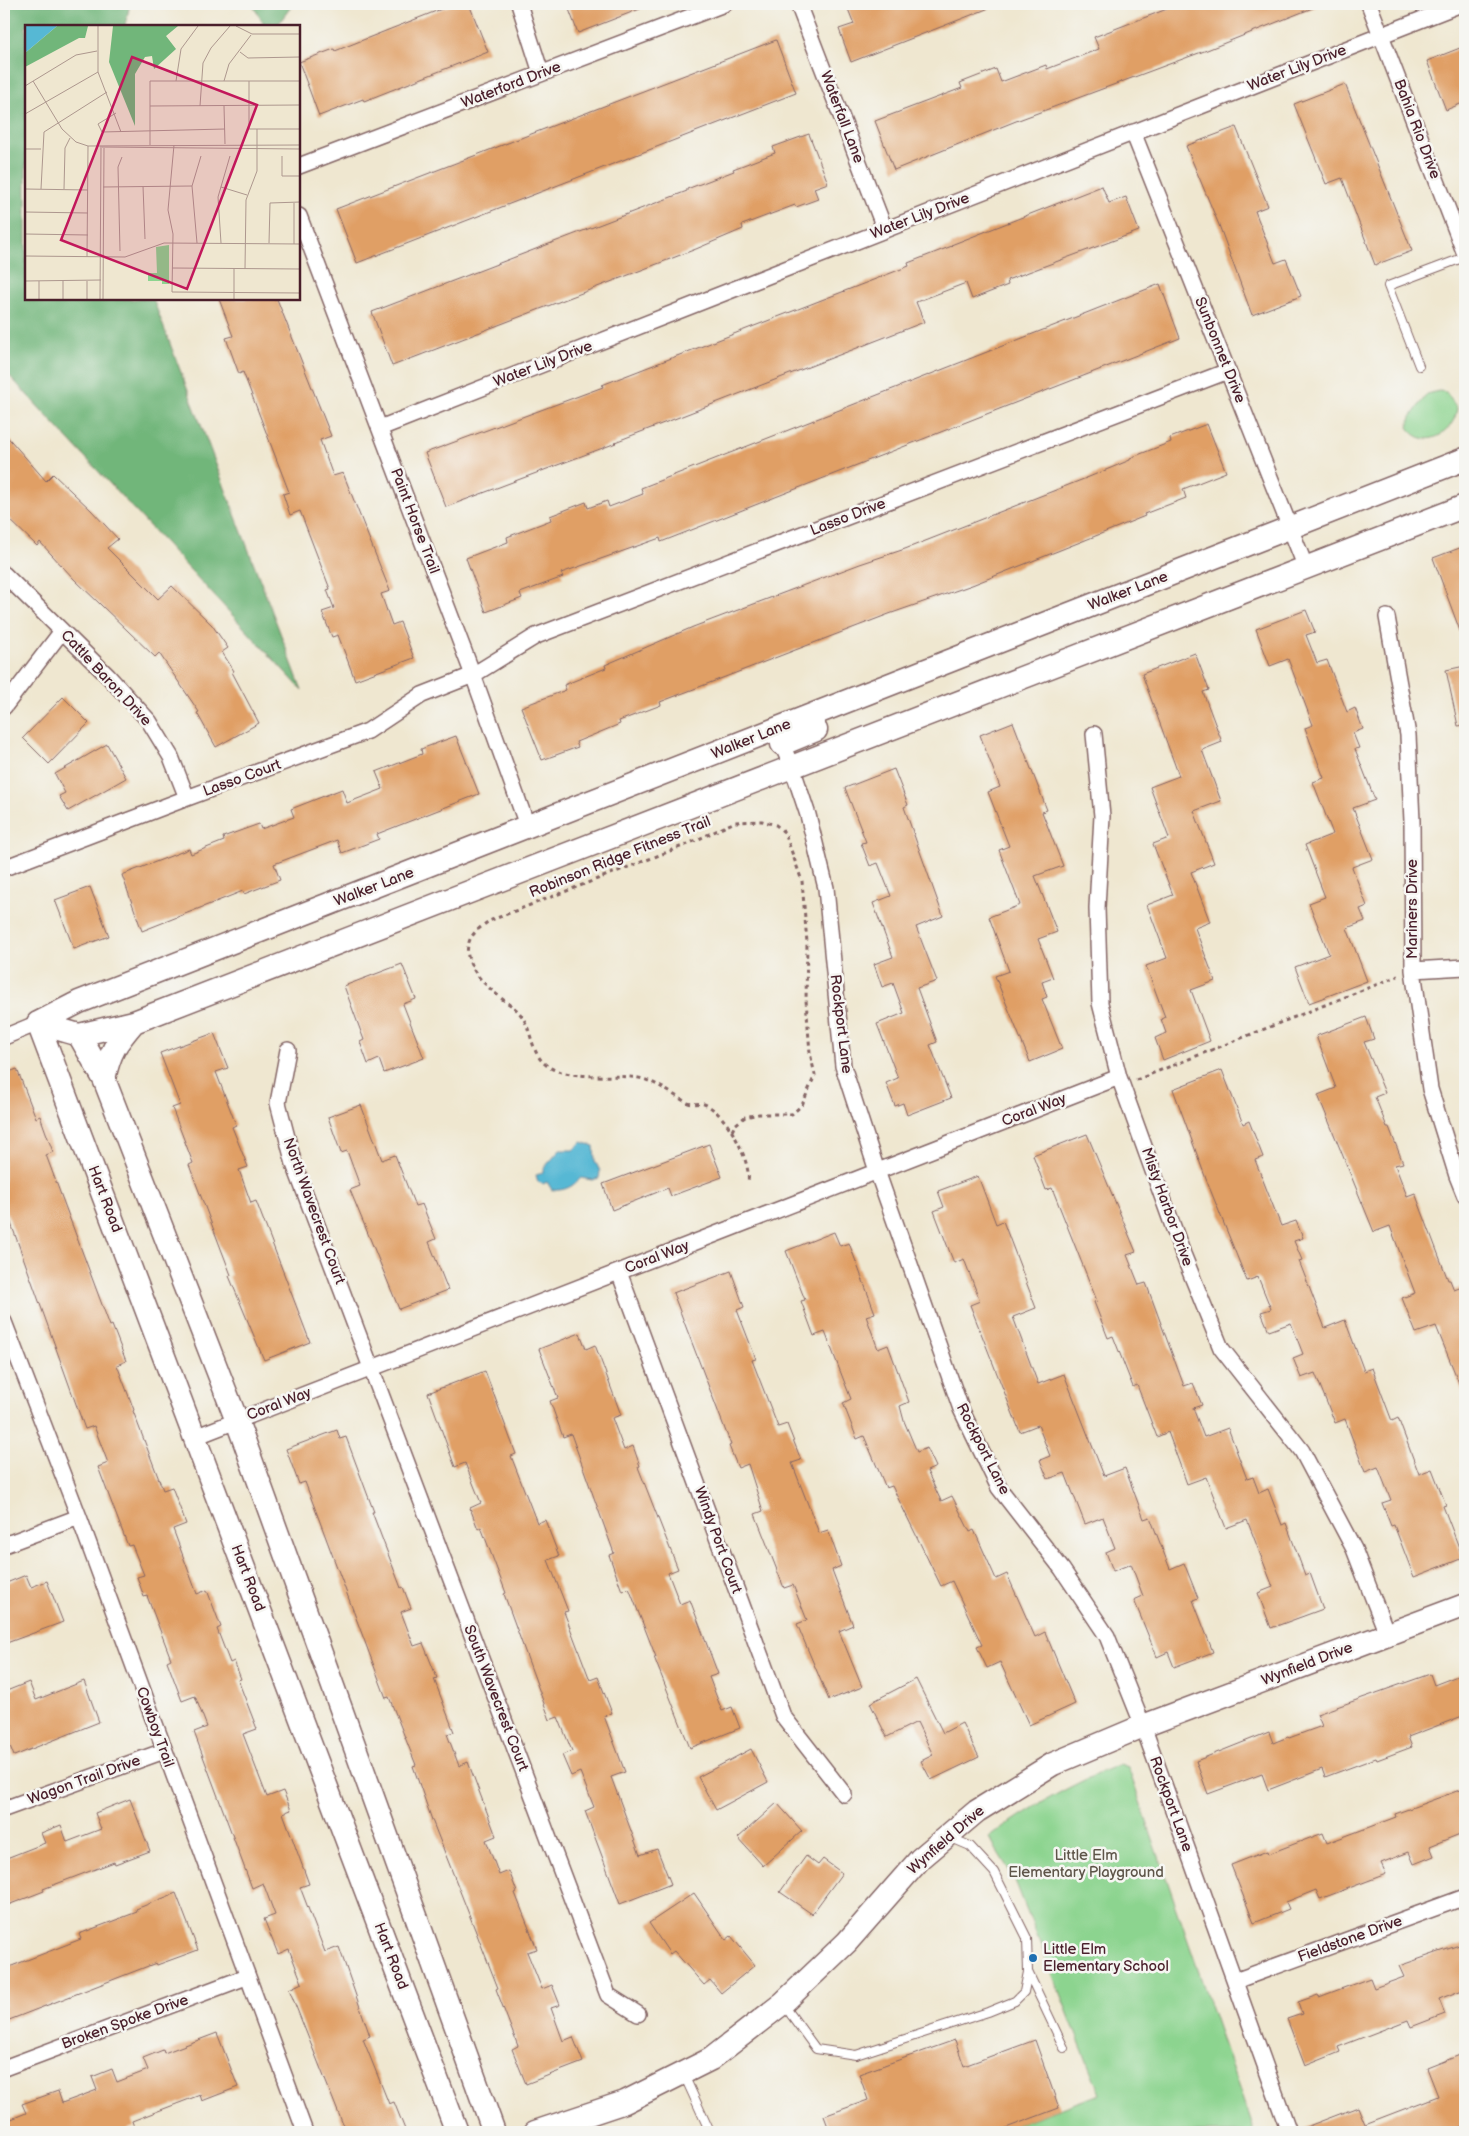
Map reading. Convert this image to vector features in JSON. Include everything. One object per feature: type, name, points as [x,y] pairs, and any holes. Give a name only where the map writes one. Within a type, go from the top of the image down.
[{"type":"street","points":[[518,4],[541,74]]},
{"type":"street","name":"Waterford Drive","points":[[300,166],[724,4]]},
{"type":"street","name":"Waterfall Lane","points":[[798,4],[885,230]]},
{"type":"street","name":"Bahia Rio Drive","points":[[1369,4],[1465,255]]},
{"type":"street","name":"Water Lily Drive","points":[[380,428],[1461,4]]},
{"type":"street","name":"Sunbonnet Drive","points":[[1133,132],[1304,562]]},
{"type":"street","name":"Paint Horse Trail","points":[[300,219],[473,675],[528,828]]},
{"type":"street","name":"Lasso Drive","points":[[473,675],[536,636],[1228,371]]},
{"type":"street","name":"Walker Lane","points":[[38,1023],[79,1002],[528,828],[779,737],[925,671],[1465,459]]},
{"type":"street","points":[[4,1036],[38,1023],[79,1035],[134,1022],[1117,641],[1304,562],[1461,506]]},
{"type":"street","name":"Cattle Baron Drive","points":[[4,574],[150,721],[172,757],[187,798]]},
{"type":"street","name":"Mariners Drive","points":[[1387,617],[1408,735],[1412,821],[1413,970],[1430,1089],[1465,1196]]},
{"type":"street","points":[[4,707],[62,631]]},
{"type":"street","name":"Lasso Court","points":[[4,868],[368,731],[422,695],[473,675]]},
{"type":"street","name":"Misty Harbor Drive","points":[[1094,734],[1102,816],[1097,908],[1100,1003],[1120,1081],[1183,1254],[1221,1348],[1302,1451],[1354,1549],[1387,1634]]},
{"type":"street","name":"Rockport Lane","points":[[779,737],[792,767],[808,815],[826,888],[844,1066],[878,1171],[961,1409],[999,1488],[1062,1569],[1107,1636],[1143,1726],[1289,2132]]},
{"type":"street","points":[[1413,970],[1465,967]]},
{"type":"street","points":[[104,1078],[109,1056],[118,1040],[134,1022]]},
{"type":"street","name":"Hart Road","points":[[38,1023],[457,2132]]},
{"type":"street","points":[[79,1035],[104,1078],[237,1421],[494,2132]]},
{"type":"street","name":"North Wavecrest Court","points":[[288,1050],[278,1103],[294,1164],[372,1368]]},
{"type":"street","name":"Coral Way","points":[[194,1437],[878,1171],[1120,1081]]},
{"type":"street","name":"Windy Port Court","points":[[619,1272],[783,1716],[844,1794]]},
{"type":"street","name":"Cowboy Trail","points":[[4,1322],[79,1517],[304,2132]]},
{"type":"street","name":"South Wavecrest Court","points":[[372,1368],[608,1995],[638,2014]]},
{"type":"street","points":[[4,1545],[79,1517]]},
{"type":"street","name":"Wynfield Drive","points":[[534,2132],[625,2102],[711,2059],[783,2003],[847,1942],[920,1859],[977,1810],[1053,1764],[1143,1726],[1465,1605]]},
{"type":"street","name":"Wagon Trail Drive","points":[[4,1809],[164,1750]]},
{"type":"street","name":"Fieldstone Drive","points":[[1235,1982],[1465,1897]]},
{"type":"street","name":"Broken Spoke Drive","points":[[4,2068],[246,1977]]},
{"type":"lane","points":[[1419,366],[1388,286],[1465,255]]},
{"type":"lane","points":[[783,2003],[816,2049],[856,2055],[936,2030],[1014,2001],[1024,1992],[1028,1972],[1028,1938],[994,1872],[970,1846],[947,1836]]},
{"type":"lane","points":[[1028,1972],[1064,2048]]},
{"type":"lane","points":[[684,2073],[710,2132]]},
{"type":"path","name":"Robinson Ridge Fitness Trail","points":[[732,1131],[735,1125],[745,1117],[759,1114],[792,1114],[802,1104],[815,1075],[810,1053],[806,1000],[807,943],[802,881],[785,833],[776,825],[762,821],[735,822],[688,844],[489,921],[478,929],[469,942],[467,954],[475,971],[488,986],[515,1006],[524,1020],[538,1058],[548,1066],[574,1073],[608,1077],[632,1077],[655,1082],[690,1104],[703,1104],[713,1110],[732,1131],[747,1168],[749,1175],[748,1183]]},
{"type":"path","points":[[1120,1081],[1413,970]]},
{"type":"green space","points":[[4,4],[130,4],[125,25],[25,25],[25,300],[153,300],[302,690],[4,370]]},
{"type":"green space","points":[[252,4],[293,4],[278,25],[264,25]]},
{"type":"green space","points":[[1439,391],[1446,392],[1457,408],[1455,417],[1445,432],[1430,439],[1422,438],[1408,427],[1411,417],[1427,394]]},
{"type":"green space","name":"Little Elm Elementary Playground","points":[[1120,1764],[1128,1767],[1254,2132],[1008,2132],[1006,2128],[1100,2094],[1014,1878],[989,1838],[1019,1816],[1052,1797]]},
{"type":"water","points":[[582,1142],[594,1146],[595,1161],[600,1171],[599,1178],[592,1180],[581,1178],[568,1188],[561,1190],[552,1190],[547,1182],[543,1184],[538,1182],[536,1175],[542,1173],[544,1168],[560,1150],[573,1150]]},
{"type":"building","points":[[454,4],[469,4],[488,52],[364,101],[363,99],[319,116],[300,62],[334,49],[335,51]]},
{"type":"building","points":[[567,4],[649,4],[650,5],[578,33]]},
{"type":"building","points":[[846,4],[997,5],[851,62],[839,29],[854,24]]},
{"type":"building","points":[[1180,4],[1320,5],[1207,50],[1016,121],[894,170],[875,121],[962,88],[960,83],[996,69],[1001,82],[1046,65],[1047,69],[1099,49],[1094,37]]},
{"type":"building","points":[[776,40],[796,93],[357,263],[336,209]]},
{"type":"building","points":[[1465,46],[1465,102],[1446,110],[1427,61]]},
{"type":"building","points":[[1345,84],[1412,251],[1375,265],[1342,178],[1326,184],[1294,104]]},
{"type":"building","points":[[1236,127],[1268,206],[1255,211],[1275,263],[1286,259],[1301,296],[1252,315],[1219,225],[1186,146]]},
{"type":"building","points":[[809,134],[828,183],[814,188],[818,199],[796,207],[795,205],[742,225],[743,229],[696,249],[392,366],[372,312],[687,191],[687,189],[734,171],[733,169],[775,153],[773,147]]},
{"type":"building","points":[[1102,186],[1109,203],[1126,197],[1139,231],[1007,280],[1008,285],[972,299],[966,283],[916,302],[924,322],[616,443],[446,507],[425,453],[603,387],[602,385],[909,266],[908,263],[951,245]]},
{"type":"building","points":[[1160,284],[1180,338],[661,542],[660,538],[561,573],[563,577],[520,593],[522,598],[486,612],[466,558],[508,542],[507,537],[551,520],[550,516],[586,502],[588,508],[607,501],[609,507],[643,494],[641,488]]},
{"type":"building","points":[[219,300],[277,300],[331,436],[320,440],[333,476],[343,473],[390,591],[381,594],[392,625],[400,622],[414,658],[355,680],[338,635],[332,637],[322,612],[334,608],[327,590],[330,589],[300,511],[290,515],[283,494],[289,492],[243,372],[239,374],[226,338],[233,336]]},
{"type":"building","points":[[1207,424],[1226,472],[1183,489],[1186,498],[972,585],[889,614],[660,702],[661,705],[619,721],[620,724],[576,742],[578,747],[542,760],[521,707],[566,690],[564,685],[606,668],[605,665],[693,627],[905,549],[1089,477],[1171,442],[1170,438]]},
{"type":"building","points":[[4,433],[46,481],[53,474],[118,539],[107,548],[158,599],[172,586],[212,625],[228,648],[222,652],[234,671],[232,672],[259,723],[216,747],[197,713],[199,712],[159,653],[155,657],[74,579],[40,542],[37,546],[4,514]]},
{"type":"building","points":[[1465,546],[1465,639],[1463,639],[1433,558]]},
{"type":"building","points":[[1306,610],[1315,632],[1306,635],[1317,663],[1327,660],[1347,712],[1355,708],[1363,729],[1353,733],[1359,748],[1355,749],[1375,800],[1353,808],[1373,859],[1352,867],[1367,906],[1360,909],[1365,921],[1347,928],[1367,981],[1309,1003],[1295,967],[1329,954],[1309,903],[1325,897],[1305,845],[1333,834],[1313,782],[1324,778],[1305,728],[1313,725],[1288,659],[1270,666],[1256,629]]},
{"type":"building","points":[[1195,653],[1209,690],[1203,692],[1222,742],[1202,750],[1221,801],[1194,811],[1214,863],[1191,872],[1210,922],[1195,928],[1215,981],[1191,990],[1210,1041],[1163,1060],[1155,1038],[1166,1033],[1161,1019],[1165,1017],[1146,966],[1167,958],[1147,905],[1173,895],[1153,844],[1169,838],[1150,787],[1179,776],[1142,674]]},
{"type":"building","points":[[1465,666],[1465,725],[1458,726],[1446,670]]},
{"type":"building","points":[[63,697],[89,723],[49,764],[23,738]]},
{"type":"building","points":[[1013,722],[1047,810],[1042,812],[1063,866],[1035,876],[1057,932],[1038,939],[1053,978],[1042,982],[1047,997],[1042,999],[1062,1049],[1030,1062],[995,976],[1009,971],[989,917],[1020,905],[999,850],[1009,846],[988,792],[1000,787],[980,735]]},
{"type":"building","points":[[456,736],[479,794],[377,834],[379,839],[342,853],[337,840],[274,864],[280,880],[244,894],[243,891],[142,931],[122,875],[189,849],[191,854],[224,841],[223,837],[259,824],[261,829],[294,817],[291,809],[342,789],[347,803],[383,789],[376,772],[422,754],[421,749]]},
{"type":"building","points":[[107,744],[126,778],[68,811],[59,796],[65,793],[55,774]]},
{"type":"building","points":[[894,769],[908,805],[904,807],[943,916],[916,927],[937,981],[917,988],[937,1042],[930,1045],[951,1098],[907,1115],[903,1103],[895,1106],[886,1083],[898,1078],[877,1024],[904,1013],[893,983],[882,987],[874,964],[893,957],[873,903],[891,896],[878,863],[870,866],[861,843],[866,842],[845,788]]},
{"type":"building","points":[[90,887],[109,936],[74,949],[55,900]]},
{"type":"building","points":[[402,964],[416,999],[403,1004],[424,1058],[384,1073],[379,1059],[368,1064],[360,1042],[364,1040],[344,986]]},
{"type":"building","points":[[1366,1017],[1374,1039],[1364,1042],[1385,1093],[1375,1097],[1403,1163],[1395,1165],[1407,1196],[1415,1193],[1448,1280],[1450,1280],[1454,1290],[1465,1286],[1465,1398],[1436,1326],[1416,1333],[1402,1298],[1415,1293],[1390,1226],[1374,1232],[1318,1095],[1336,1088],[1316,1036]]},
{"type":"building","points":[[214,1033],[228,1068],[216,1072],[236,1125],[232,1127],[248,1167],[239,1170],[251,1203],[256,1201],[310,1342],[264,1360],[229,1276],[231,1275],[189,1165],[193,1163],[172,1108],[180,1105],[160,1053]]},
{"type":"building","points":[[17,1069],[36,1118],[40,1116],[53,1152],[46,1155],[110,1326],[112,1325],[126,1361],[117,1365],[133,1411],[163,1490],[172,1487],[186,1524],[173,1529],[197,1594],[207,1590],[221,1627],[217,1629],[230,1663],[234,1661],[241,1679],[238,1680],[257,1729],[243,1734],[267,1797],[283,1791],[291,1810],[283,1813],[309,1884],[300,1887],[325,1952],[339,1947],[370,2036],[363,2039],[389,2104],[394,2102],[406,2132],[346,2132],[289,1989],[302,1983],[289,1949],[278,1954],[264,1919],[275,1915],[263,1883],[252,1888],[194,1732],[207,1727],[195,1696],[182,1701],[167,1661],[171,1659],[147,1596],[144,1597],[137,1577],[144,1575],[132,1545],[128,1546],[98,1467],[108,1463],[94,1426],[85,1429],[4,1204],[4,1074]]},
{"type":"building","points":[[1222,1070],[1243,1124],[1249,1121],[1263,1157],[1255,1160],[1281,1226],[1296,1221],[1303,1238],[1294,1241],[1302,1260],[1299,1261],[1325,1328],[1345,1320],[1364,1371],[1372,1368],[1392,1421],[1398,1418],[1419,1474],[1432,1469],[1446,1505],[1443,1506],[1463,1558],[1414,1577],[1394,1525],[1391,1526],[1382,1503],[1391,1500],[1378,1467],[1365,1472],[1345,1419],[1335,1423],[1315,1373],[1301,1378],[1293,1358],[1303,1354],[1291,1323],[1269,1331],[1261,1312],[1271,1309],[1258,1277],[1247,1281],[1206,1179],[1173,1089]]},
{"type":"building","points":[[361,1105],[382,1160],[395,1155],[415,1206],[422,1204],[436,1239],[429,1242],[448,1290],[399,1309],[350,1190],[360,1186],[347,1151],[341,1153],[328,1117]]},
{"type":"building","points":[[1087,1134],[1136,1252],[1127,1255],[1139,1285],[1146,1283],[1184,1386],[1193,1383],[1202,1405],[1193,1408],[1204,1437],[1228,1428],[1247,1479],[1253,1477],[1259,1493],[1268,1489],[1282,1525],[1286,1523],[1305,1575],[1310,1573],[1323,1609],[1271,1628],[1258,1593],[1273,1587],[1247,1520],[1226,1528],[1206,1477],[1187,1484],[1168,1432],[1157,1437],[1137,1385],[1133,1387],[1113,1336],[1108,1338],[1094,1302],[1097,1301],[1052,1188],[1046,1190],[1033,1155]]},
{"type":"building","points":[[709,1144],[722,1177],[671,1196],[668,1188],[612,1210],[603,1184]]},
{"type":"building","points":[[978,1176],[996,1224],[1003,1221],[1036,1308],[1013,1317],[1038,1384],[1064,1374],[1104,1476],[1125,1468],[1144,1519],[1150,1517],[1170,1569],[1184,1563],[1198,1598],[1193,1600],[1213,1652],[1174,1667],[1168,1652],[1157,1657],[1134,1600],[1143,1596],[1131,1564],[1113,1571],[1106,1552],[1115,1548],[1103,1517],[1085,1524],[1065,1473],[1048,1479],[1040,1460],[1050,1456],[1038,1425],[1020,1432],[970,1305],[980,1301],[964,1259],[954,1263],[934,1211],[944,1207],[938,1191]]},
{"type":"building","points":[[834,1232],[840,1246],[849,1243],[875,1313],[866,1316],[878,1349],[888,1345],[909,1402],[900,1406],[904,1421],[917,1452],[927,1448],[936,1467],[927,1471],[941,1501],[952,1496],[970,1532],[974,1530],[996,1579],[1007,1574],[1035,1637],[1045,1632],[1075,1704],[1029,1725],[1000,1662],[987,1668],[977,1647],[982,1645],[952,1581],[941,1586],[892,1486],[886,1488],[864,1436],[857,1439],[843,1403],[851,1399],[825,1332],[814,1336],[801,1301],[805,1300],[786,1251]]},
{"type":"building","points":[[731,1271],[744,1307],[737,1310],[756,1359],[752,1360],[778,1427],[787,1424],[801,1460],[792,1463],[819,1533],[828,1530],[841,1566],[832,1570],[853,1625],[839,1631],[862,1687],[829,1700],[797,1624],[807,1620],[793,1585],[784,1588],[755,1514],[763,1511],[748,1464],[738,1468],[673,1293]]},
{"type":"building","points":[[580,1333],[586,1349],[595,1345],[603,1366],[621,1415],[612,1418],[624,1450],[633,1446],[640,1466],[638,1467],[678,1569],[668,1573],[680,1604],[690,1600],[718,1674],[709,1677],[722,1711],[732,1707],[740,1728],[690,1748],[629,1588],[622,1591],[609,1555],[614,1553],[571,1434],[563,1437],[550,1401],[558,1398],[539,1349]]},
{"type":"building","points":[[485,1371],[516,1454],[511,1456],[537,1523],[545,1520],[559,1556],[548,1560],[568,1611],[564,1612],[590,1680],[598,1677],[612,1713],[604,1716],[625,1772],[611,1777],[640,1855],[657,1849],[671,1884],[620,1904],[585,1811],[594,1807],[580,1772],[571,1776],[562,1755],[572,1751],[558,1717],[550,1720],[504,1594],[506,1593],[481,1527],[478,1529],[470,1508],[481,1503],[465,1463],[455,1467],[428,1393]]},
{"type":"building","points":[[337,1430],[340,1439],[346,1437],[374,1512],[372,1512],[401,1588],[403,1587],[411,1608],[401,1612],[414,1646],[423,1643],[437,1678],[434,1679],[454,1732],[447,1734],[459,1766],[468,1762],[496,1836],[486,1840],[499,1875],[509,1871],[517,1892],[515,1893],[537,1949],[527,1952],[542,1989],[552,1985],[560,2005],[551,2008],[563,2041],[573,2037],[583,2062],[526,2084],[512,2049],[518,2046],[496,1989],[498,1988],[432,1820],[413,1766],[416,1765],[389,1697],[386,1698],[305,1482],[299,1484],[286,1449]]},
{"type":"building","points":[[26,1575],[31,1587],[47,1581],[63,1622],[4,1644],[4,1584]]},
{"type":"building","points":[[1465,1673],[1465,1715],[1408,1737],[1412,1747],[1325,1777],[1322,1769],[1268,1790],[1262,1774],[1208,1794],[1196,1761],[1269,1732],[1273,1743],[1322,1726],[1317,1714],[1430,1674],[1434,1685]]},
{"type":"building","points":[[916,1679],[943,1733],[962,1723],[979,1757],[931,1780],[921,1761],[933,1755],[917,1722],[887,1737],[870,1703]]},
{"type":"building","points":[[84,1681],[99,1722],[14,1756],[4,1731],[4,1692],[29,1682],[36,1700]]},
{"type":"building","points":[[751,1749],[768,1782],[716,1810],[698,1777]]},
{"type":"building","points":[[1465,1788],[1465,1832],[1430,1846],[1434,1856],[1414,1864],[1409,1852],[1381,1863],[1386,1874],[1320,1899],[1316,1890],[1286,1902],[1289,1909],[1254,1923],[1231,1865],[1267,1851],[1268,1854],[1323,1833],[1327,1843],[1396,1817],[1395,1814]]},
{"type":"building","points":[[130,1799],[150,1851],[115,1864],[114,1862],[43,1889],[44,1891],[8,1905],[4,1894],[4,1859],[45,1843],[41,1833],[61,1825],[67,1842],[101,1829],[95,1813]]},
{"type":"building","points":[[777,1803],[802,1831],[763,1866],[738,1838]]},
{"type":"building","points":[[806,1856],[818,1865],[823,1859],[842,1873],[812,1914],[780,1892]]},
{"type":"building","points":[[176,1893],[198,1950],[157,1965],[156,1963],[4,2022],[4,1969],[81,1939],[79,1934],[137,1912],[136,1909]]},
{"type":"building","points":[[694,1893],[726,1940],[731,1936],[755,1965],[721,1993],[710,1980],[704,1985],[674,1951],[670,1954],[649,1923]]},
{"type":"building","points":[[1465,1943],[1465,1989],[1439,1999],[1445,2014],[1411,2027],[1408,2020],[1338,2047],[1340,2052],[1305,2066],[1287,2019],[1302,2014],[1298,2002],[1318,1995],[1319,1997],[1370,1978],[1374,1988],[1404,1977],[1399,1966]]},
{"type":"building","points":[[217,2033],[238,2087],[202,2101],[200,2095],[132,2121],[134,2127],[120,2132],[4,2132],[4,2122],[26,2113],[22,2104],[58,2091],[62,2103],[97,2090],[92,2077],[112,2069],[117,2082],[148,2070],[143,2058],[163,2050],[164,2053]]},
{"type":"building","points":[[955,2040],[964,2066],[1035,2040],[1059,2108],[1006,2128],[1008,2132],[830,2132],[824,2116],[868,2100],[859,2074]]},
{"type":"building","points":[[1465,2053],[1465,2126],[1449,2132],[1298,2132],[1298,2130],[1358,2107],[1365,2124],[1438,2096],[1427,2068]]},
{"type":"place","name":"Little Elm Elementary School","points":[[1033,1958]]}]
